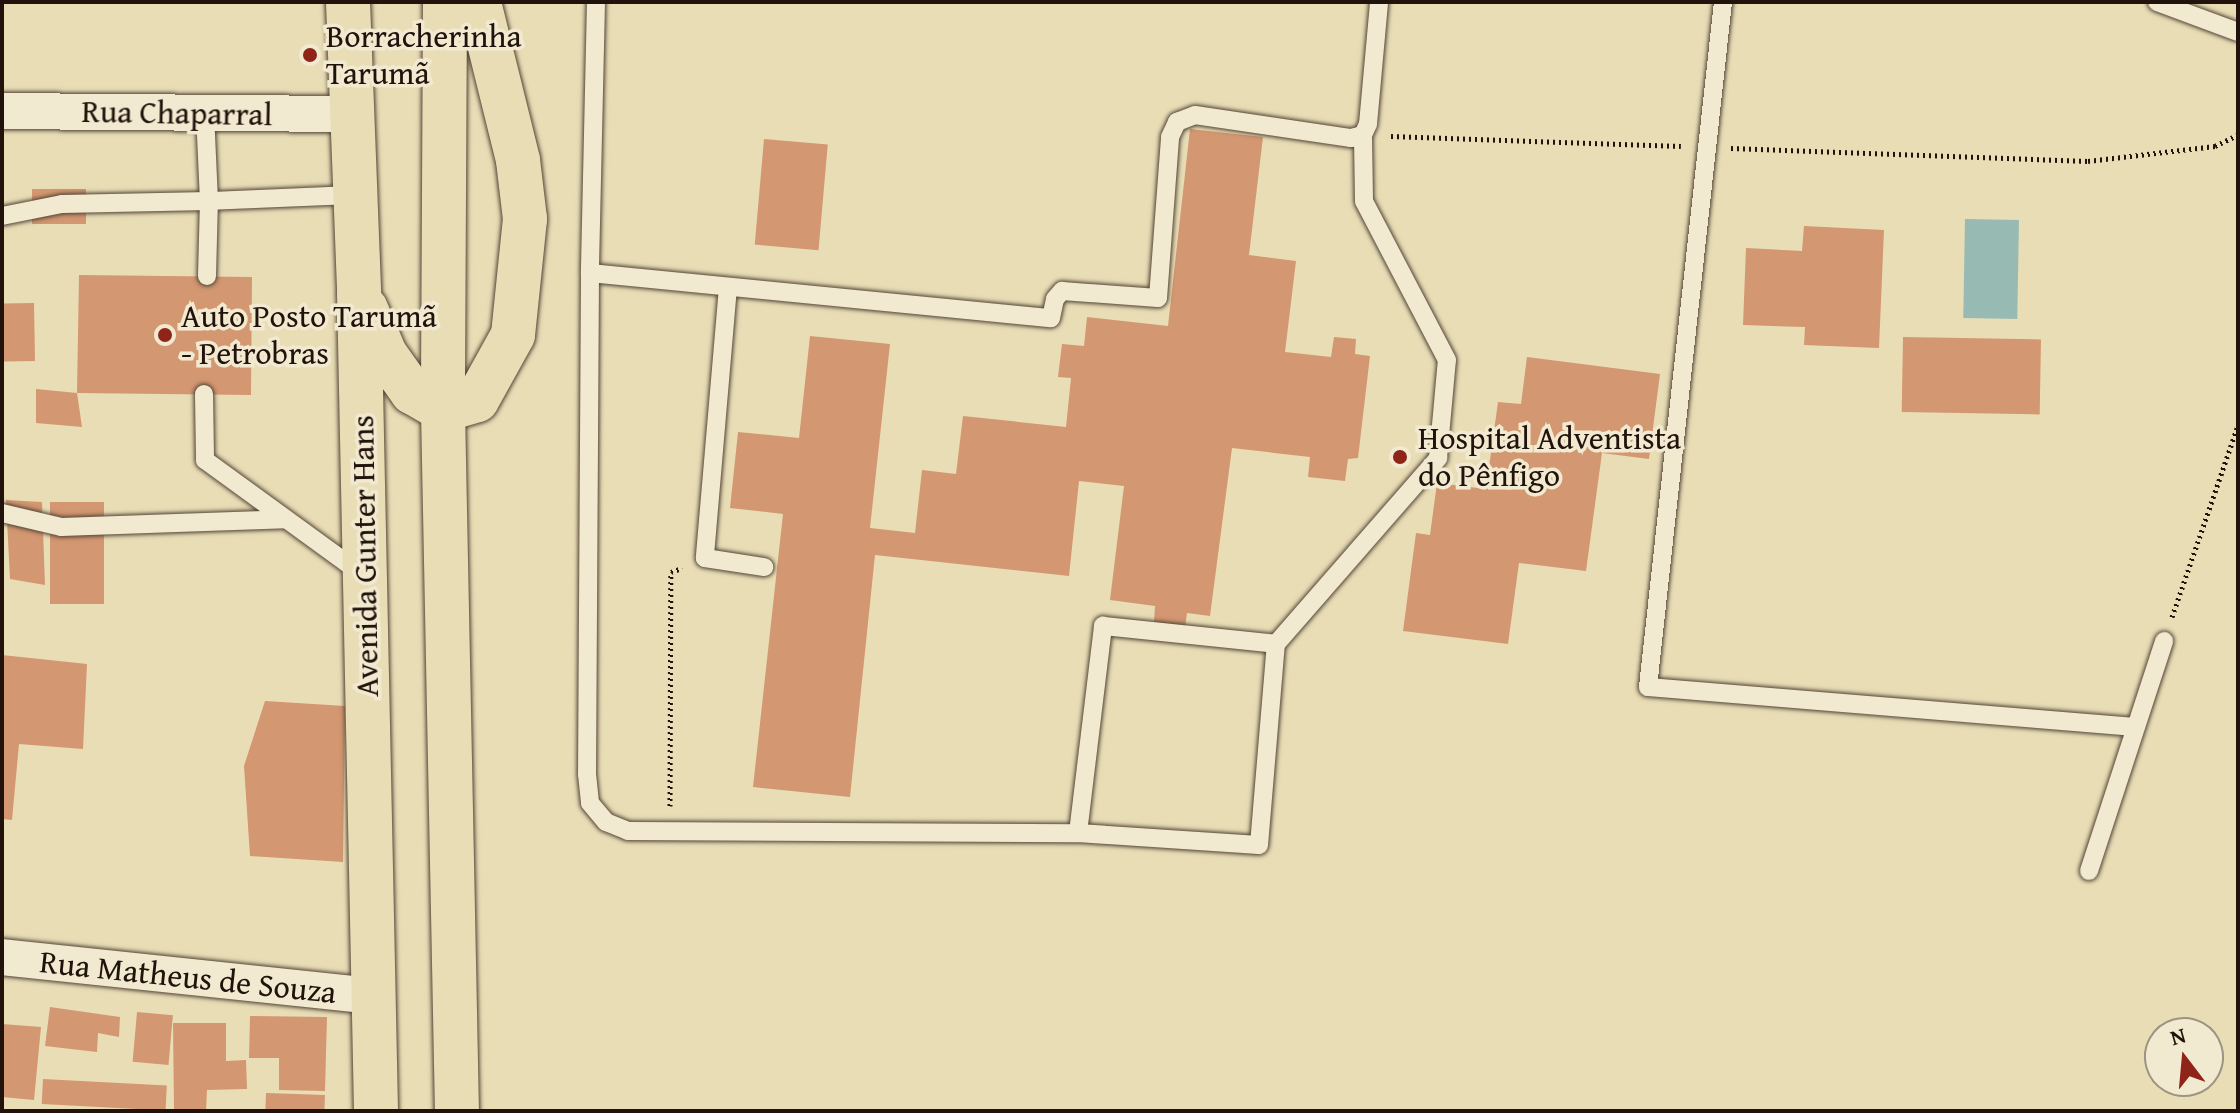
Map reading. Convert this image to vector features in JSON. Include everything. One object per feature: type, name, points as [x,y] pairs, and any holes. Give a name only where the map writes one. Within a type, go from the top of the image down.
[{"type":"main road","name":"Avenida Gunter Hans","points":[[348,2],[359,292],[376,1111]]},
{"type":"main road","points":[[445,2],[443,410],[457,1111]]},
{"type":"main road","points":[[359,292],[385,354],[412,392],[443,410],[477,400],[513,335],[525,219],[518,160],[479,2]]},
{"type":"street","name":"Rua Chaparral","points":[[2,111],[352,114]]},
{"type":"street","name":"Rua Matheus de Souza","points":[[2,957],[375,996]]},
{"type":"lane","points":[[596,2],[590,273],[590,803],[606,822],[628,831],[1078,833],[1259,845],[1276,644],[1438,458],[1447,360],[1364,201],[1363,135],[1368,124],[1379,2]]},
{"type":"lane","points":[[1723,2],[1648,687],[2135,727]]},
{"type":"lane","points":[[2157,2],[2238,32]]},
{"type":"lane","points":[[205,113],[209,201],[207,276]]},
{"type":"lane","points":[[590,273],[1051,318],[1055,299],[1062,291],[1158,298],[1170,137],[1177,122],[1195,115],[1351,138],[1363,135]]},
{"type":"lane","points":[[2,216],[62,204],[355,195]]},
{"type":"lane","points":[[728,287],[705,558],[764,567]]},
{"type":"lane","points":[[204,394],[205,460],[365,577]]},
{"type":"lane","points":[[2,513],[61,527],[285,519]]},
{"type":"lane","points":[[1078,833],[1103,626],[1276,644]]},
{"type":"lane","points":[[2089,871],[2164,641]]},
{"type":"path","points":[[1363,135],[2088,161],[2215,146],[2238,135]]},
{"type":"path","points":[[2164,641],[2238,425]]},
{"type":"path","points":[[670,831],[671,572],[705,558]]},
{"type":"water","points":[[1965,219],[2019,220],[2017,319],[1963,318]]},
{"type":"building","points":[[1190,129],[1263,137],[1249,255],[1296,261],[1285,352],[1331,357],[1334,337],[1356,339],[1355,354],[1370,356],[1358,458],[1348,459],[1345,481],[1308,477],[1310,457],[1232,448],[1210,616],[1187,613],[1185,628],[1154,622],[1155,606],[1110,600],[1124,486],[1079,481],[1069,576],[875,555],[850,797],[753,787],[783,514],[730,508],[738,432],[799,438],[810,336],[890,344],[870,528],[915,533],[922,470],[956,474],[963,416],[1066,427],[1071,378],[1058,377],[1062,344],[1084,346],[1087,317],[1168,326]]},
{"type":"building","points":[[764,139],[828,145],[819,250],[755,245]]},
{"type":"building","points":[[32,189],[86,189],[86,224],[32,224]]},
{"type":"building","points":[[1804,226],[1884,230],[1879,348],[1804,345],[1805,327],[1743,325],[1746,248],[1802,251]]},
{"type":"building","name":"Auto Posto Tarumã - Petrobras","points":[[79,275],[252,277],[251,395],[77,393]]},
{"type":"building","points":[[34,303],[35,361],[3,362],[2,304]]},
{"type":"building","points":[[1903,337],[2041,339],[2040,414],[1902,412]]},
{"type":"building","points":[[1527,357],[1660,374],[1649,459],[1602,453],[1586,571],[1519,563],[1508,644],[1403,631],[1416,533],[1430,535],[1437,483],[1486,489],[1498,402],[1521,404]]},
{"type":"building","points":[[36,389],[77,393],[82,427],[36,423]]},
{"type":"building","points":[[6,500],[42,502],[45,585],[10,579]]},
{"type":"building","points":[[50,502],[104,502],[104,604],[50,604]]},
{"type":"building","points":[[2,655],[87,664],[83,749],[19,744],[12,820],[2,819]]},
{"type":"building","points":[[265,701],[345,706],[343,862],[250,856],[244,766]]},
{"type":"building","points":[[50,1007],[120,1017],[119,1037],[98,1033],[97,1052],[45,1046]]},
{"type":"building","points":[[137,1012],[173,1015],[169,1065],[133,1062]]},
{"type":"building","points":[[250,1016],[327,1017],[325,1091],[279,1090],[279,1058],[249,1058]]},
{"type":"building","points":[[173,1023],[226,1023],[226,1061],[246,1060],[247,1089],[207,1090],[206,1111],[174,1111]]},
{"type":"building","points":[[2,1024],[41,1027],[34,1100],[2,1097]]},
{"type":"building","points":[[43,1079],[167,1085],[166,1110],[42,1104]]},
{"type":"building","points":[[266,1093],[325,1095],[324,1111],[265,1111]]},
{"type":"place","name":"Borracherinha Tarumã","points":[[310,55]]},
{"type":"place","name":"Auto Posto Tarumã - Petrobras","points":[[165,335]]},
{"type":"place","name":"Hospital Adventista do Pênfigo","points":[[1400,457]]}]
